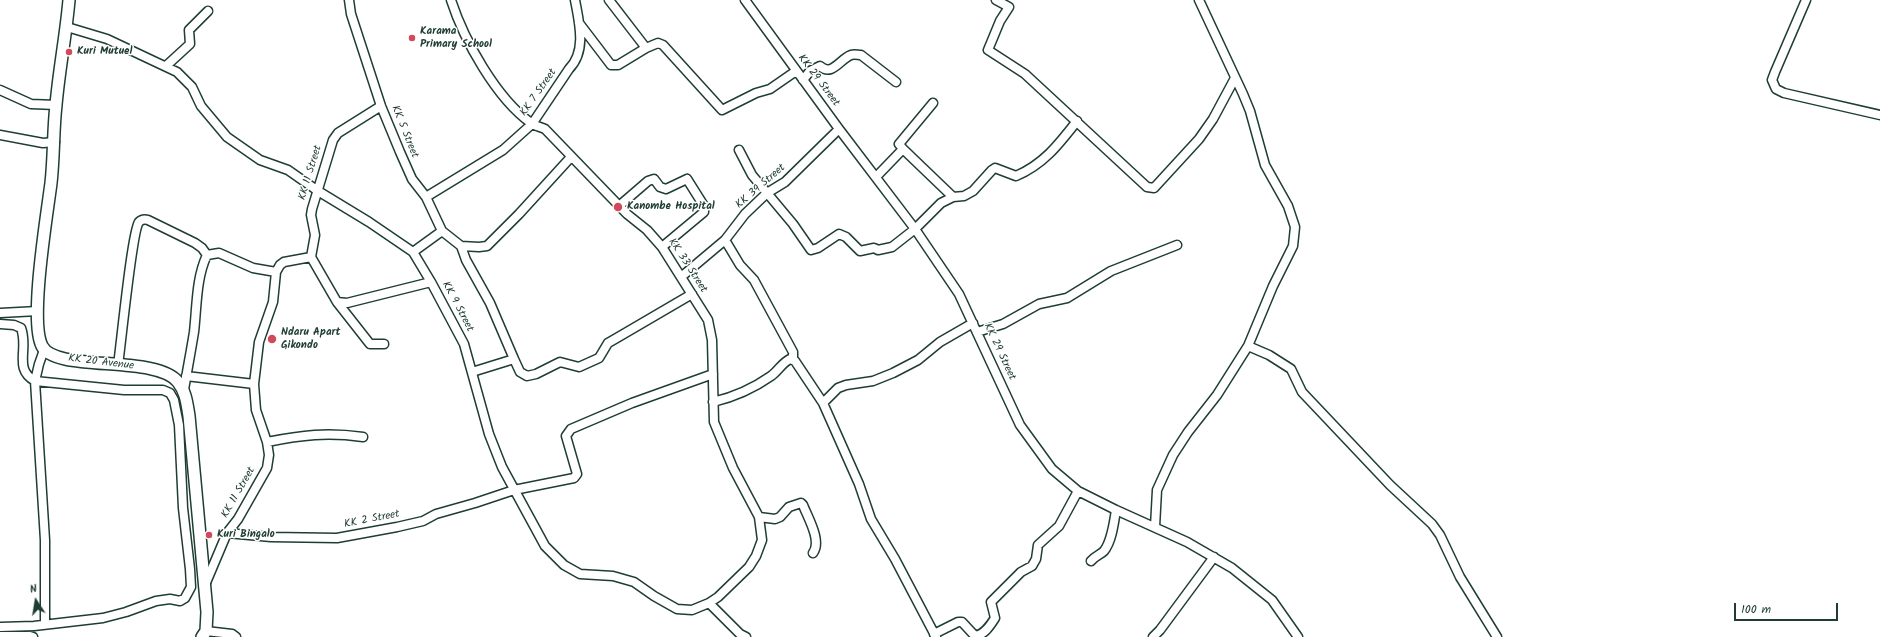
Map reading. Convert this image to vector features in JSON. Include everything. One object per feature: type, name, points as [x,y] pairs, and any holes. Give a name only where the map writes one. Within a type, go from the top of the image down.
[{"type":"main road","points":[[44,350],[39,339],[38,311],[55,142],[56,105],[67,27],[69,0]]},
{"type":"main road","name":"KK 20 Avenue","points":[[44,350],[60,358],[150,369],[166,374],[177,381],[184,390]]},
{"type":"main road","points":[[184,390],[189,416],[205,586],[207,612],[204,634]]},
{"type":"street","name":"KK 5 Street","points":[[349,0],[351,14],[381,106],[412,179],[426,196],[442,231]]},
{"type":"street","name":"KK 33 Street","points":[[451,0],[458,21],[470,46],[496,86],[512,106],[532,124],[545,129],[619,206],[647,230],[662,247],[708,320],[712,340],[714,422],[733,468],[759,517],[762,540]]},
{"type":"street","name":"KK 7 Street","points":[[426,196],[503,150],[532,124],[569,68],[577,61],[580,45],[579,22],[575,0]]},
{"type":"street","points":[[609,0],[646,48]]},
{"type":"street","name":"KK 29 Street","points":[[745,0],[838,129],[915,229],[959,294],[1020,425],[1052,469],[1078,491],[1155,527],[1214,557],[1243,575],[1272,600],[1298,637]]},
{"type":"street","points":[[996,0],[1009,7],[1000,21],[988,50],[1025,74],[1077,120],[1147,187],[1154,188],[1199,139],[1213,119],[1235,78]]},
{"type":"street","points":[[1155,527],[1157,490],[1173,455],[1188,432],[1217,395],[1248,346],[1273,286],[1293,246],[1295,228],[1288,206],[1265,165],[1250,111],[1199,0]]},
{"type":"street","points":[[1806,0],[1772,80],[1776,89],[1784,93],[1880,115]]},
{"type":"street","points":[[166,66],[190,44],[189,30],[208,11]]},
{"type":"street","points":[[579,22],[611,65],[618,65],[646,48],[658,43],[663,45],[722,110],[756,93],[770,89],[796,71]]},
{"type":"street","name":"KK 9 Street","points":[[67,27],[107,39],[177,72],[192,88],[201,106],[227,137],[260,160],[288,170],[413,252],[464,344],[489,434],[514,490],[545,546],[564,565],[580,574],[613,576],[634,582],[654,596],[677,609],[692,610],[709,603],[718,597],[749,567],[756,556],[762,540]]},
{"type":"street","points":[[803,80],[817,67],[820,66],[823,69],[830,70],[851,55],[855,54],[861,55],[896,82]]},
{"type":"street","points":[[0,90],[31,104],[56,105]]},
{"type":"street","points":[[933,103],[899,144],[953,198]]},
{"type":"street","name":"KK 11 Street","points":[[311,257],[315,235],[311,215],[312,209],[333,140],[338,133],[381,106]]},
{"type":"street","points":[[739,150],[752,175],[793,224],[811,250],[818,248],[839,234],[843,234],[860,251],[886,249],[892,247],[915,229],[941,203],[953,198],[964,196],[972,191],[995,168],[1016,176],[1022,174],[1051,154],[1077,120]]},
{"type":"street","name":"KK 39 Street","points":[[681,277],[725,240],[745,214],[767,193],[785,182],[838,129]]},
{"type":"street","points":[[0,135],[43,143],[55,142]]},
{"type":"street","points":[[876,177],[903,149]]},
{"type":"street","points":[[461,246],[487,246],[519,214],[571,157]]},
{"type":"street","points":[[619,206],[648,181],[654,179],[660,187],[666,189],[687,179],[700,200],[704,212],[662,247]]},
{"type":"street","points":[[118,365],[133,246],[140,222],[148,220],[195,243],[202,248],[207,255]]},
{"type":"street","points":[[413,252],[442,231],[461,246],[466,260],[490,303],[520,372],[527,376],[536,374],[560,362],[579,367],[599,358],[608,343],[692,294]]},
{"type":"street","points":[[725,240],[740,265],[747,270],[758,286],[793,352],[793,360],[823,404],[859,484],[871,519],[895,559],[935,635],[958,622],[962,622],[975,636],[980,635],[988,627],[995,618],[991,602],[1021,572],[1032,566],[1036,560],[1038,545],[1059,526],[1078,491]]},
{"type":"street","points":[[977,332],[1003,324],[1039,304],[1067,298],[1111,271],[1177,245]]},
{"type":"street","points":[[207,255],[219,252],[253,268],[276,272],[284,262],[311,257],[337,302],[370,344],[375,346],[384,344]]},
{"type":"street","points":[[184,390],[194,331],[200,278],[207,255]]},
{"type":"street","name":"KK 11 Street","points":[[205,586],[227,533],[238,519],[267,468],[269,455],[267,442],[256,410],[254,384],[259,342],[273,302],[276,272]]},
{"type":"street","points":[[337,302],[347,304],[431,282]]},
{"type":"street","points":[[0,313],[38,311]]},
{"type":"street","points":[[823,404],[838,388],[846,385],[872,381],[893,374],[918,360],[940,342],[973,323]]},
{"type":"street","points":[[0,324],[14,325],[21,328],[24,344],[23,371],[28,378],[35,381],[124,390],[163,390],[170,393],[174,400],[179,425],[183,508],[190,570],[190,587],[185,598],[180,601],[156,601],[126,612],[102,618],[0,627]]},
{"type":"street","points":[[1248,346],[1291,369],[1302,392],[1390,485],[1432,524],[1440,535],[1460,577],[1497,637]]},
{"type":"street","points":[[44,350],[35,381],[45,540],[44,624]]},
{"type":"street","points":[[472,372],[514,359]]},
{"type":"street","points":[[713,402],[731,398],[771,375],[787,361],[793,360]]},
{"type":"street","name":"KK 2 Street","points":[[227,533],[271,537],[337,538],[397,527],[514,490],[574,478],[576,476],[566,436],[571,429],[632,403],[713,374]]},
{"type":"street","points":[[186,376],[254,384]]},
{"type":"street","points":[[267,442],[303,435],[340,434],[363,437]]},
{"type":"street","points":[[759,517],[775,519],[780,517],[789,507],[801,503],[804,505],[816,540],[816,549],[813,553]]},
{"type":"street","points":[[1091,561],[1103,551],[1106,546],[1114,522],[1116,510]]},
{"type":"street","points":[[1153,637],[1165,625],[1214,557]]},
{"type":"street","points":[[709,603],[740,634],[746,637]]},
{"type":"street","points":[[204,634],[232,634],[236,637]]},
{"type":"street","points":[[0,636],[33,637]]},
{"type":"place","name":"Karama Primary School","points":[[412,38]]},
{"type":"place","name":"Kuri Mutuel","points":[[69,52]]},
{"type":"place","name":"Kanombe Hospital","points":[[618,207]]},
{"type":"place","name":"Ndaru Apart Gikondo","points":[[272,339]]},
{"type":"place","name":"Kuri Bingalo","points":[[209,535]]}]
